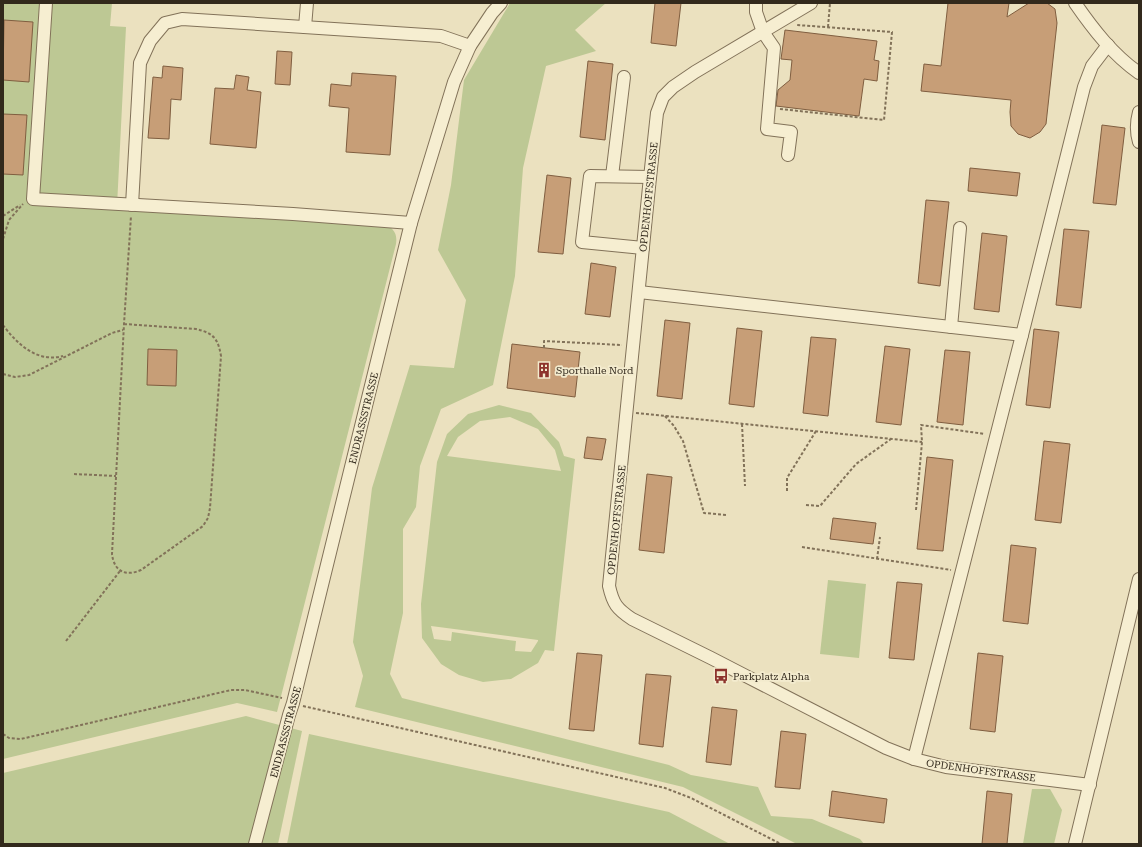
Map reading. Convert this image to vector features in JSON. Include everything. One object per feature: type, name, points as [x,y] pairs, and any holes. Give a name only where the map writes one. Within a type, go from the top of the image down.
[{"type":"street","points":[[46,3],[33,199],[294,214],[411,224]]},
{"type":"street","points":[[305,27],[307,3]]},
{"type":"street","name":"ENDRASSSTRASSE","points":[[255,844],[293,703],[411,224],[454,82],[470,46],[492,13],[501,3]]},
{"type":"street","points":[[756,3],[756,12],[763,32],[774,48],[767,129],[791,132],[788,155]]},
{"type":"street","name":"OPDENHOFFSTRASSE","points":[[811,3],[695,72],[673,87],[663,97],[657,114],[609,586],[612,601],[620,611],[632,619],[712,658],[886,748],[914,759],[946,767],[1090,785]]},
{"type":"street","points":[[1075,3],[1086,19],[1118,56],[1139,73]]},
{"type":"street","points":[[132,205],[140,63],[150,41],[165,23],[182,19],[441,36],[470,46]]},
{"type":"street","points":[[914,759],[1084,87],[1092,66],[1108,45]]},
{"type":"street","points":[[612,176],[624,77]]},
{"type":"street","points":[[1139,112],[1136,131],[1139,142]]},
{"type":"street","points":[[643,248],[582,242],[590,176],[650,177]]},
{"type":"street","points":[[951,327],[960,228]]},
{"type":"street","points":[[639,292],[1022,335]]},
{"type":"street","points":[[1075,844],[1139,579]]},
{"type":"path","points":[[828,27],[830,3]]},
{"type":"path","points":[[769,108],[884,120],[892,32],[792,25]]},
{"type":"path","points":[[3,216],[24,203],[9,220],[3,239]]},
{"type":"path","points":[[124,324],[196,329],[206,332],[215,337],[221,356],[208,518],[203,526],[141,570],[134,573],[120,571],[113,561],[112,554],[123,330],[132,205]]},
{"type":"path","points":[[3,325],[12,338],[24,348],[37,354],[51,357],[68,355]]},
{"type":"path","points":[[3,374],[15,377],[29,375],[112,333],[123,330]]},
{"type":"path","points":[[544,348],[544,341],[634,346]]},
{"type":"path","points":[[627,412],[922,442]]},
{"type":"path","points":[[665,416],[674,426],[683,442],[704,513],[727,515]]},
{"type":"path","points":[[742,424],[745,486]]},
{"type":"path","points":[[916,510],[922,442],[921,425],[996,437]]},
{"type":"path","points":[[787,491],[787,478],[816,431]]},
{"type":"path","points":[[806,505],[820,506],[856,464],[891,439]]},
{"type":"path","points":[[74,474],[116,476]]},
{"type":"path","points":[[877,559],[880,537]]},
{"type":"path","points":[[802,547],[962,572]]},
{"type":"path","points":[[66,641],[120,571]]},
{"type":"path","points":[[3,734],[9,738],[21,738],[231,690],[245,690],[281,697],[293,703],[664,788],[691,798],[781,844]]},
{"type":"green space","points":[[3,3],[112,3],[110,26],[126,27],[117,206],[390,227],[396,235],[396,244],[277,712],[237,703],[3,759]]},
{"type":"green space","points":[[510,3],[606,3],[575,30],[596,51],[546,66],[523,168],[515,276],[493,385],[441,409],[420,466],[416,507],[403,529],[403,613],[390,674],[402,698],[669,765],[691,775],[758,787],[771,816],[812,819],[860,839],[864,844],[797,844],[683,787],[355,707],[363,676],[353,642],[372,488],[410,365],[454,368],[466,300],[438,250],[451,185],[464,80]]},
{"type":"green space","points":[[499,405],[531,413],[559,442],[564,456],[575,459],[554,651],[545,650],[538,663],[511,679],[483,682],[459,675],[441,664],[422,638],[421,604],[437,462],[447,434],[468,414]],"holes":[[[510,417],[538,429],[555,450],[561,471],[447,456],[458,437],[480,421]],[[431,626],[538,640],[538,641],[531,652],[515,651],[516,641],[452,632],[451,641],[434,639]]]},
{"type":"green space","points":[[828,580],[866,584],[859,658],[820,654]]},
{"type":"green space","points":[[246,716],[302,731],[278,844],[3,844],[3,773]]},
{"type":"green space","points":[[309,734],[669,812],[730,844],[287,844]]},
{"type":"green space","points":[[1032,789],[1050,789],[1062,810],[1054,844],[1023,844]]},
{"type":"building","points":[[655,3],[681,3],[676,46],[651,43]]},
{"type":"building","points":[[948,3],[1009,3],[1007,17],[1029,3],[1047,3],[1055,9],[1057,23],[1046,124],[1040,132],[1030,138],[1018,134],[1011,126],[1011,100],[921,91],[924,64],[941,66]]},
{"type":"building","points":[[4,20],[33,22],[29,82],[3,80]]},
{"type":"building","points":[[785,30],[877,41],[874,60],[879,61],[877,81],[864,79],[859,116],[776,106],[778,90],[790,80],[792,60],[781,59]]},
{"type":"building","points":[[277,51],[292,52],[290,85],[275,84]]},
{"type":"building","points":[[588,61],[613,64],[605,140],[580,137]]},
{"type":"building","points":[[163,66],[183,68],[181,100],[171,99],[169,139],[148,138],[153,77],[162,78]]},
{"type":"building","points":[[352,73],[396,76],[390,155],[346,152],[349,108],[329,106],[331,84],[351,86]]},
{"type":"building","points":[[236,75],[249,77],[247,90],[261,92],[256,148],[210,144],[215,88],[234,89]]},
{"type":"building","points":[[3,114],[27,115],[23,175],[3,174]]},
{"type":"building","points":[[1102,125],[1125,128],[1116,205],[1093,203]]},
{"type":"building","points":[[970,168],[1020,173],[1017,196],[968,191]]},
{"type":"building","points":[[547,175],[571,178],[563,254],[538,252]]},
{"type":"building","points":[[926,200],[949,202],[940,286],[918,283]]},
{"type":"building","points":[[1064,229],[1089,231],[1081,308],[1056,305]]},
{"type":"building","points":[[982,233],[1007,236],[999,312],[974,309]]},
{"type":"building","points":[[591,263],[616,267],[610,317],[585,314]]},
{"type":"building","points":[[665,320],[690,323],[682,399],[657,396]]},
{"type":"building","points":[[737,328],[762,331],[754,407],[729,404]]},
{"type":"building","points":[[1034,329],[1059,332],[1050,408],[1026,405]]},
{"type":"building","points":[[811,337],[836,339],[828,416],[803,413]]},
{"type":"building","name":"Sporthalle Nord","points":[[512,344],[580,352],[575,397],[507,388]]},
{"type":"building","points":[[885,346],[910,349],[901,425],[876,422]]},
{"type":"building","points":[[148,349],[177,350],[176,386],[147,385]]},
{"type":"building","points":[[945,350],[970,352],[963,425],[937,422]]},
{"type":"building","points":[[587,437],[606,439],[602,460],[584,458]]},
{"type":"building","points":[[1044,441],[1070,444],[1061,523],[1035,520]]},
{"type":"building","points":[[927,457],[953,460],[943,551],[917,549]]},
{"type":"building","points":[[647,474],[672,477],[664,553],[639,550]]},
{"type":"building","points":[[833,518],[876,523],[873,544],[830,539]]},
{"type":"building","points":[[1011,545],[1036,548],[1028,624],[1003,621]]},
{"type":"building","points":[[897,582],[922,584],[914,660],[889,658]]},
{"type":"building","points":[[577,653],[602,655],[594,731],[569,729]]},
{"type":"building","points":[[978,653],[1003,656],[995,732],[970,729]]},
{"type":"building","points":[[646,674],[671,676],[663,747],[639,744]]},
{"type":"building","points":[[712,707],[737,710],[731,765],[706,762]]},
{"type":"building","points":[[781,731],[806,734],[800,789],[775,787]]},
{"type":"building","points":[[832,791],[887,799],[884,823],[829,816]]},
{"type":"building","points":[[987,791],[1012,794],[1007,844],[982,844]]},
{"type":"place","name":"Sporthalle Nord","points":[[544,370]]},
{"type":"place","name":"Parkplatz Alpha","points":[[721,676]]}]
